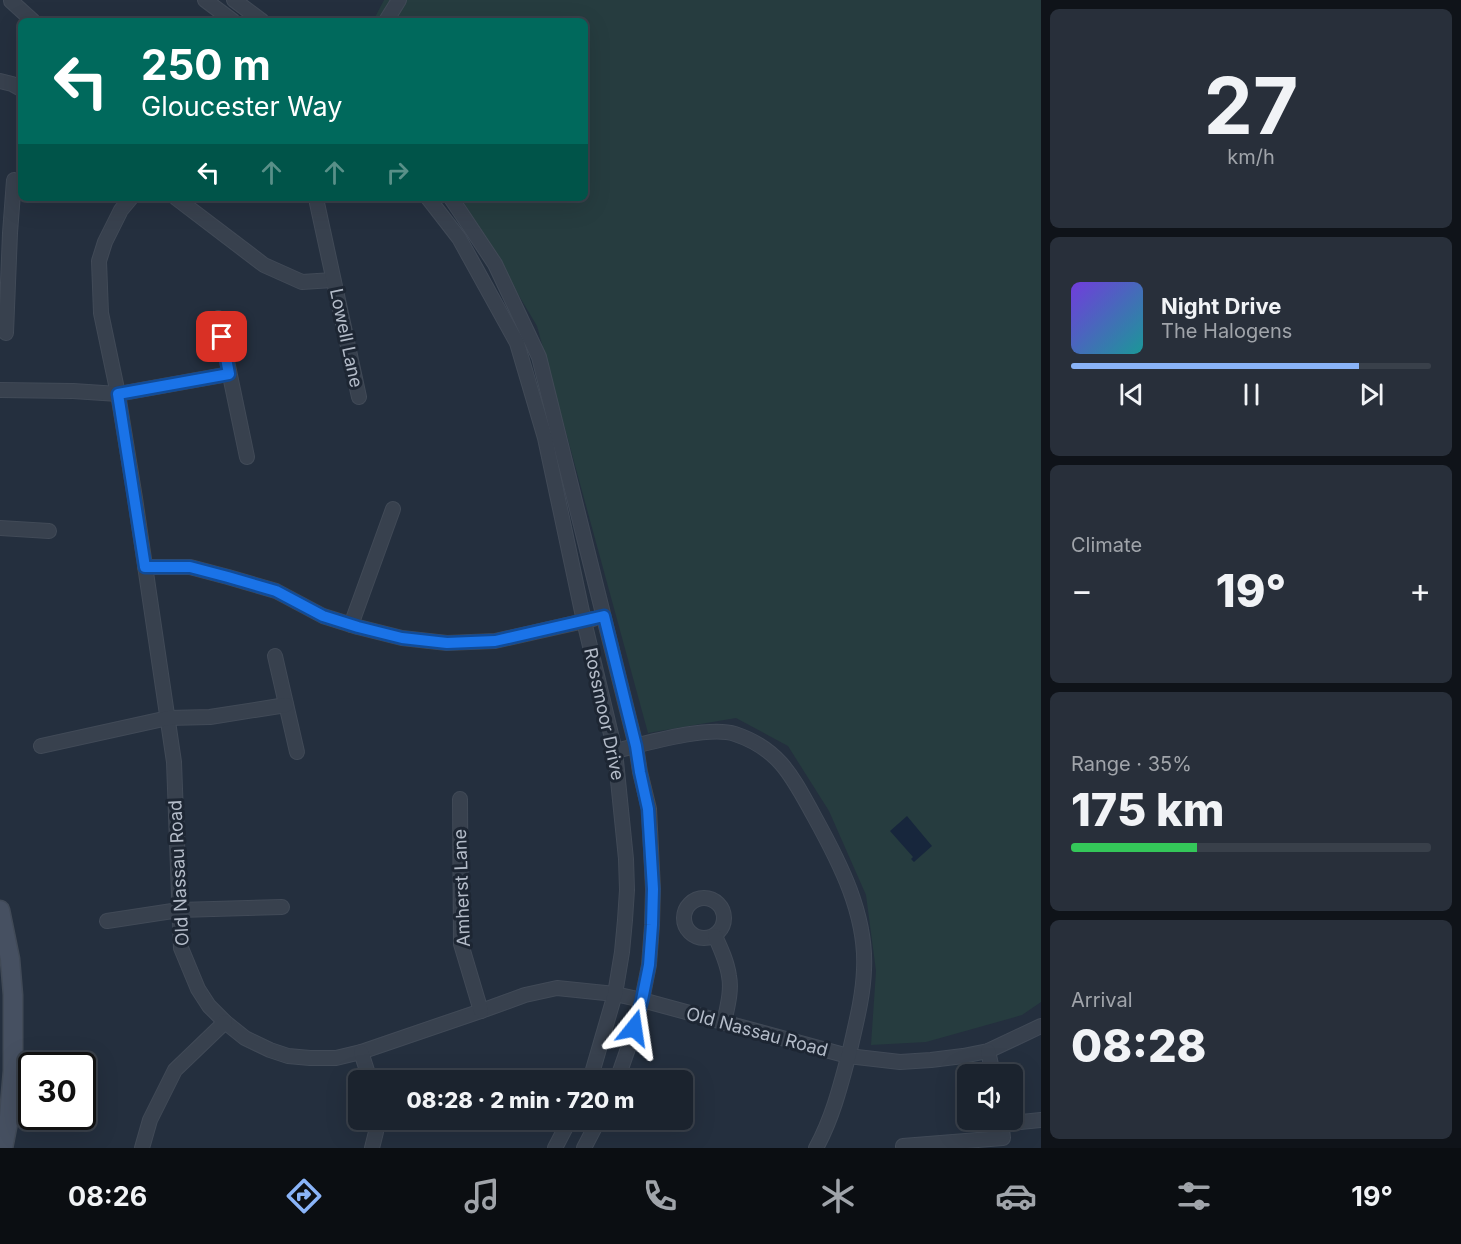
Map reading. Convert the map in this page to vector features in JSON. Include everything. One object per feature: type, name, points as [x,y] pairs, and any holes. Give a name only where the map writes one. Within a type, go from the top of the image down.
[{"type":"main road","points":[[0,910],[10,959],[13,995],[13,1071],[9,1117],[3,1148]]},
{"type":"street","points":[[205,0],[229,18]]},
{"type":"street","points":[[234,0],[258,18]]},
{"type":"street","points":[[388,18],[399,0]]},
{"type":"street","points":[[11,2],[30,18]]},
{"type":"street","points":[[0,81],[18,87]]},
{"type":"street","points":[[6,333],[5,233],[14,180]]},
{"type":"street","name":"Old Nassau Road","points":[[128,201],[121,210],[105,242],[99,261],[101,313],[118,394],[174,762],[181,948],[198,989],[209,1006],[225,1022],[245,1038],[288,1056],[336,1058],[362,1052],[525,995],[557,988],[615,994],[848,1056],[900,1062],[942,1059],[988,1051],[1041,1026]]},
{"type":"street","name":"Lowell Lane","points":[[180,201],[264,265],[302,282],[333,280]]},
{"type":"street","name":"Rossmoor Drive","points":[[430,201],[459,238],[517,343],[545,438],[584,621],[615,751],[627,890],[622,952],[615,994],[593,1070]]},
{"type":"street","name":"Rossmoor Drive","points":[[452,201],[495,264],[539,357],[636,746],[648,809],[653,889],[649,965],[642,1000],[620,1070]]},
{"type":"street","name":"Lowell Lane","points":[[317,203],[359,397]]},
{"type":"street","points":[[219,318],[247,457]]},
{"type":"street","points":[[0,390],[118,394],[229,374]]},
{"type":"street","points":[[351,625],[393,509]]},
{"type":"street","points":[[0,528],[49,531]]},
{"type":"street","points":[[145,567],[190,567],[276,591],[323,616],[351,625],[402,638],[447,643],[495,641],[604,616]]},
{"type":"street","points":[[276,656],[297,752]]},
{"type":"street","points":[[41,746],[168,718],[210,717],[286,705]]},
{"type":"street","points":[[615,751],[702,732],[732,734],[755,743],[775,756],[792,777],[819,825],[852,893],[862,935],[865,968],[861,1004],[839,1095],[816,1148]]},
{"type":"street","name":"Amherst Lane","points":[[460,799],[461,944],[481,1011]]},
{"type":"street","points":[[107,921],[179,909],[282,908]]},
{"type":"street","points":[[716,936],[730,978],[729,1000],[724,1023]]},
{"type":"street","points":[[142,1148],[150,1120],[175,1070],[225,1022]]},
{"type":"street","points":[[988,1051],[991,1064]]},
{"type":"street","points":[[362,1052],[367,1070]]},
{"type":"street","points":[[1023,1123],[1041,1120]]},
{"type":"street","points":[[372,1148],[376,1130]]},
{"type":"street","points":[[555,1148],[564,1130]]},
{"type":"street","points":[[584,1148],[593,1130]]},
{"type":"street","points":[[903,1146],[986,1130]]},
{"type":"green space","points":[[384,0],[1041,0],[1041,1002],[1022,1015],[926,1042],[871,1045],[876,971],[866,895],[829,811],[788,746],[736,718],[648,733],[537,326],[463,201],[588,201],[588,18],[375,18]]},
{"type":"water","points":[[907,816],[932,846],[914,862],[911,859],[913,857],[890,831]]},
{"type":"route","points":[[222,337],[229,374],[118,394],[145,567],[190,567],[276,591],[323,616],[358,627],[402,638],[447,643],[495,641],[604,616],[636,746],[648,809],[653,889],[652,925],[649,965],[634,1028]]}]
